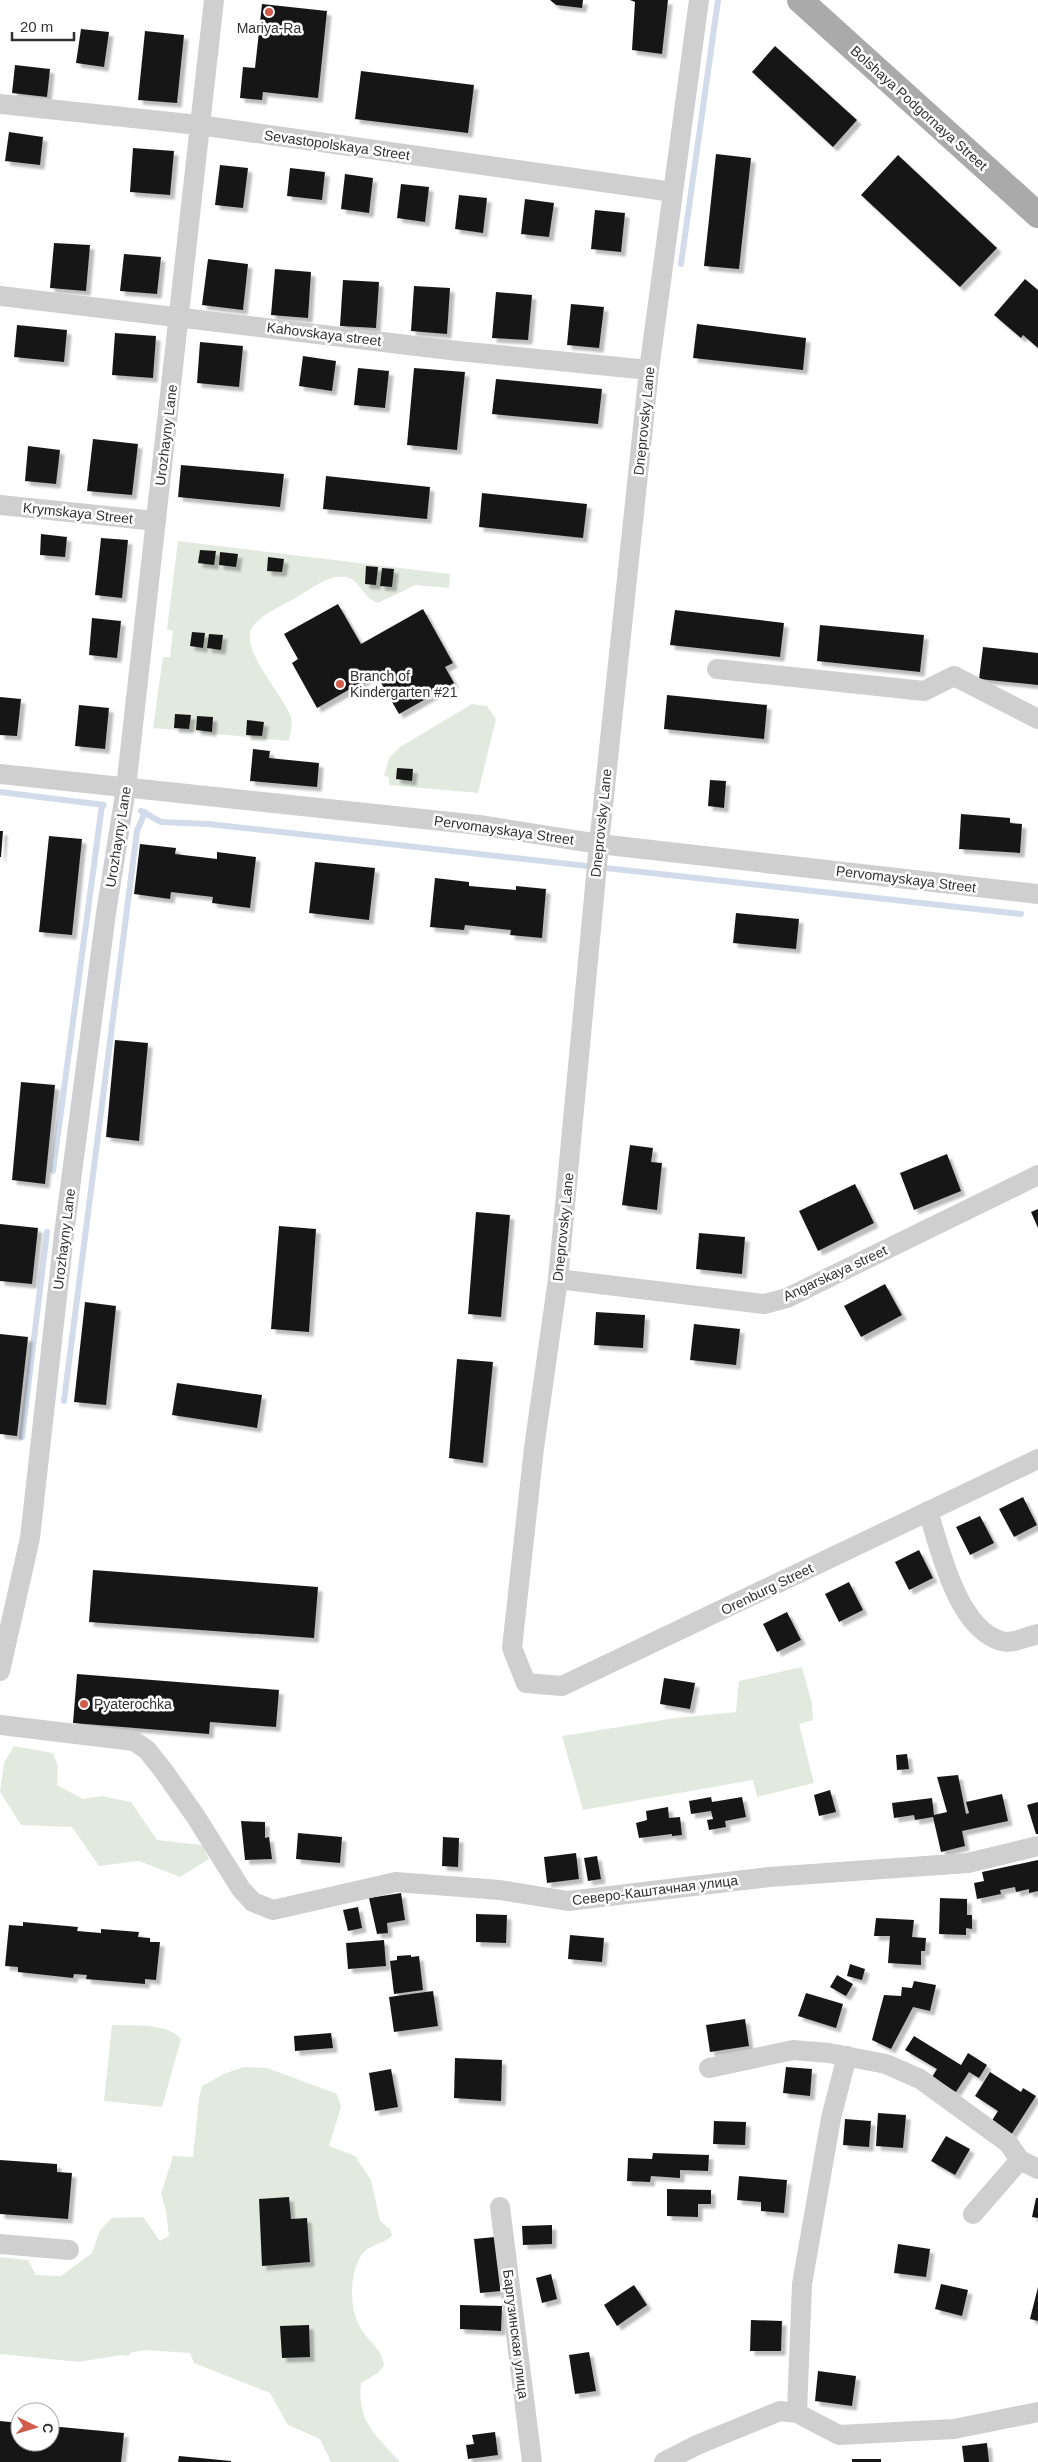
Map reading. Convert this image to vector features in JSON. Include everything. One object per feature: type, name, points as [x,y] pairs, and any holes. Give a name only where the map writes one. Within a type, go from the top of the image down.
[{"type":"main road","name":"Bolshaya Podgornaya Street","points":[[800,0],[1038,215]]},
{"type":"street","name":"Urozhayny Lane","points":[[0,1671],[30,1538],[64,1234],[106,913],[126,788],[214,0]]},
{"type":"street","name":"Dneprovsky Lane","points":[[512,1648],[534,1448],[558,1279],[599,844],[649,370],[699,0]]},
{"type":"street","name":"Sevastopolskaya Street","points":[[0,104],[199,125],[673,192]]},
{"type":"street","name":"Kahovskaya street","points":[[0,296],[180,316],[458,352],[649,370]]},
{"type":"street","name":"Krymskaya Street","points":[[0,504],[156,521]]},
{"type":"street","points":[[717,669],[924,691],[954,676],[1038,719]]},
{"type":"street","name":"Pervomayskaya Street","points":[[0,774],[479,825],[599,844],[1038,894]]},
{"type":"street","name":"Angarskaya street","points":[[558,1279],[764,1304],[787,1298],[1038,1175]]},
{"type":"street","name":"Orenburg Street","points":[[512,1648],[526,1683],[562,1686],[1038,1459]]},
{"type":"street","points":[[928,1512],[952,1583],[963,1609],[986,1633],[1001,1641],[1012,1641],[1038,1634]]},
{"type":"street","name":"Северо-Каштачная улица","points":[[0,1725],[134,1741],[147,1750],[196,1817],[241,1889],[253,1902],[273,1910],[396,1882],[500,1890],[568,1901],[769,1877],[968,1863],[1038,1846]]},
{"type":"street","points":[[709,2068],[793,2050],[847,2056],[886,2064],[920,2078],[1008,2143],[1020,2160],[1038,2169]]},
{"type":"street","points":[[797,2413],[802,2284],[832,2118],[847,2056]]},
{"type":"street","points":[[973,2214],[1020,2160]]},
{"type":"street","name":"Баргузинская улица","points":[[500,2207],[532,2462]]},
{"type":"street","points":[[0,2244],[69,2250]]},
{"type":"street","points":[[664,2462],[697,2445],[780,2411],[797,2413],[839,2435],[954,2429],[1038,2412]]},
{"type":"shaded area","points":[[178,541],[450,574],[449,588],[415,585],[378,603],[369,598],[359,585],[351,579],[346,577],[332,578],[261,618],[253,626],[250,635],[251,647],[256,659],[292,720],[289,741],[153,728],[163,657],[170,657],[173,631],[167,629]]},
{"type":"shaded area","points":[[472,704],[487,706],[496,719],[478,793],[389,785],[389,777],[384,776],[389,758],[400,747]]},
{"type":"shaded area","points":[[802,1667],[812,1704],[813,1720],[799,1724],[814,1783],[757,1797],[753,1780],[583,1810],[562,1736],[676,1718],[736,1712],[739,1681]]},
{"type":"shaded area","points":[[14,1746],[53,1753],[58,1766],[57,1785],[83,1799],[102,1796],[131,1802],[157,1840],[202,1845],[209,1859],[180,1877],[139,1861],[99,1866],[72,1827],[21,1825],[0,1792],[4,1763]]},
{"type":"shaded area","points":[[112,2025],[158,2027],[175,2034],[181,2039],[162,2107],[104,2101]]},
{"type":"shaded area","points":[[244,2067],[267,2068],[337,2094],[341,2107],[329,2146],[355,2156],[371,2180],[380,2221],[390,2229],[392,2235],[363,2253],[358,2261],[353,2279],[352,2300],[356,2319],[363,2332],[381,2354],[384,2366],[378,2373],[361,2383],[362,2408],[370,2427],[400,2462],[331,2462],[320,2439],[288,2425],[270,2393],[194,2363],[190,2353],[145,2350],[130,2353],[129,2356],[121,2355],[79,2362],[0,2354],[0,2257],[28,2260],[36,2275],[61,2276],[92,2253],[100,2230],[112,2218],[143,2217],[160,2241],[169,2236],[166,2211],[161,2194],[173,2156],[193,2157],[202,2086],[226,2073]]},
{"type":"building","points":[[550,0],[583,0],[582,8],[556,5]]},
{"type":"building","points":[[630,0],[668,0],[662,54],[632,50],[635,2]]},
{"type":"building","points":[[262,4],[327,11],[318,98],[263,92],[262,100],[240,98],[243,67],[255,68]]},
{"type":"building","points":[[81,29],[109,32],[104,67],[76,63]]},
{"type":"building","points":[[145,31],[184,35],[177,103],[138,100]]},
{"type":"building","points":[[775,46],[857,120],[833,147],[752,72]]},
{"type":"building","points":[[15,65],[50,69],[47,97],[12,93]]},
{"type":"building","points":[[361,71],[474,85],[468,133],[355,119]]},
{"type":"building","points":[[9,132],[43,137],[40,165],[5,161]]},
{"type":"building","points":[[133,148],[174,151],[170,195],[130,192]]},
{"type":"building","points":[[716,154],[751,158],[739,269],[704,266]]},
{"type":"building","points":[[898,155],[997,248],[960,287],[861,195]]},
{"type":"building","points":[[220,165],[248,168],[243,208],[215,205]]},
{"type":"building","points":[[290,168],[325,172],[322,200],[287,196]]},
{"type":"building","points":[[345,174],[373,178],[369,213],[341,209]]},
{"type":"building","points":[[401,184],[429,187],[425,222],[397,218]]},
{"type":"building","points":[[459,195],[487,198],[483,233],[455,229]]},
{"type":"building","points":[[525,199],[554,203],[549,237],[521,234]]},
{"type":"building","points":[[595,210],[625,213],[621,252],[591,249]]},
{"type":"building","points":[[54,243],[90,245],[86,291],[50,288]]},
{"type":"building","points":[[124,254],[161,257],[157,294],[120,291]]},
{"type":"building","points":[[208,259],[248,264],[243,310],[202,305]]},
{"type":"building","points":[[275,269],[311,272],[308,318],[271,315]]},
{"type":"building","points":[[1025,279],[1038,290],[1038,348],[1023,335],[1021,338],[994,315]]},
{"type":"building","points":[[343,280],[379,282],[376,328],[340,326]]},
{"type":"building","points":[[414,286],[450,288],[447,334],[411,331]]},
{"type":"building","points":[[496,292],[532,295],[528,340],[492,338]]},
{"type":"building","points":[[571,304],[604,307],[599,348],[567,345]]},
{"type":"building","points":[[697,324],[806,338],[803,370],[693,358]]},
{"type":"building","points":[[17,325],[67,330],[64,362],[14,357]]},
{"type":"building","points":[[115,333],[156,336],[153,378],[112,375]]},
{"type":"building","points":[[200,342],[243,346],[239,387],[197,383]]},
{"type":"building","points":[[303,356],[336,361],[332,391],[299,386]]},
{"type":"building","points":[[358,368],[389,371],[385,408],[354,405]]},
{"type":"building","points":[[414,368],[465,372],[457,450],[407,445]]},
{"type":"building","points":[[496,379],[602,389],[598,424],[492,414]]},
{"type":"building","points":[[93,439],[138,444],[132,495],[87,491]]},
{"type":"building","points":[[28,446],[60,450],[56,484],[25,481]]},
{"type":"building","points":[[181,465],[284,474],[280,507],[178,497]]},
{"type":"building","points":[[326,476],[430,487],[427,519],[323,509]]},
{"type":"building","points":[[482,493],[587,504],[583,538],[479,527]]},
{"type":"building","points":[[41,534],[67,537],[65,557],[40,555]]},
{"type":"building","points":[[101,538],[128,540],[122,598],[95,595]]},
{"type":"building","points":[[200,550],[216,551],[214,565],[198,563]]},
{"type":"building","points":[[220,552],[238,554],[236,567],[219,565]]},
{"type":"building","points":[[268,557],[284,559],[282,572],[267,571]]},
{"type":"building","points":[[366,566],[378,567],[376,585],[365,584]]},
{"type":"building","points":[[382,568],[394,569],[392,587],[380,586]]},
{"type":"building","points":[[338,604],[361,644],[423,609],[453,663],[445,667],[454,683],[399,714],[376,674],[317,708],[292,663],[298,659],[284,634]]},
{"type":"building","points":[[675,610],[784,623],[780,657],[670,645]]},
{"type":"building","points":[[92,618],[121,621],[117,658],[89,655]]},
{"type":"building","points":[[820,625],[924,635],[920,672],[817,661]]},
{"type":"building","points":[[192,632],[205,633],[203,648],[190,646]]},
{"type":"building","points":[[209,634],[223,635],[221,650],[207,648]]},
{"type":"building","points":[[983,647],[1038,653],[1038,685],[979,679]]},
{"type":"building","points":[[667,695],[767,705],[764,739],[664,729]]},
{"type":"building","points":[[0,697],[21,699],[17,736],[0,735]]},
{"type":"building","points":[[79,705],[109,708],[105,749],[75,746]]},
{"type":"building","points":[[175,714],[191,715],[189,729],[174,728]]},
{"type":"building","points":[[197,716],[213,717],[212,732],[196,730]]},
{"type":"building","points":[[247,720],[264,722],[262,736],[246,735]]},
{"type":"building","points":[[253,749],[270,751],[269,758],[319,763],[317,787],[250,781]]},
{"type":"building","points":[[397,768],[413,769],[412,781],[396,779]]},
{"type":"building","points":[[710,780],[726,781],[724,808],[708,806]]},
{"type":"building","points":[[961,814],[1010,818],[1010,823],[1022,824],[1020,853],[959,849]]},
{"type":"building","points":[[0,831],[3,831],[1,857],[0,857]]},
{"type":"building","points":[[49,836],[82,839],[72,935],[39,932]]},
{"type":"building","points":[[140,844],[176,848],[175,854],[217,859],[217,852],[256,857],[250,908],[212,903],[213,897],[171,892],[170,899],[134,894]]},
{"type":"building","points":[[315,862],[375,868],[369,920],[309,913]]},
{"type":"building","points":[[435,878],[469,882],[469,886],[516,890],[516,886],[546,889],[542,938],[510,935],[511,930],[465,925],[464,930],[430,927]]},
{"type":"building","points":[[736,913],[799,919],[796,949],[733,943]]},
{"type":"building","points":[[115,1040],[148,1043],[139,1141],[106,1137]]},
{"type":"building","points":[[21,1082],[55,1085],[45,1184],[12,1180]]},
{"type":"building","points":[[630,1145],[653,1148],[651,1162],[662,1163],[657,1210],[622,1205]]},
{"type":"building","points":[[947,1154],[961,1191],[914,1210],[900,1173]]},
{"type":"building","points":[[855,1184],[874,1223],[818,1251],[799,1211]]},
{"type":"building","points":[[1038,1209],[1038,1228],[1031,1212]]},
{"type":"building","points":[[476,1212],[510,1215],[501,1317],[468,1314]]},
{"type":"building","points":[[0,1224],[38,1228],[32,1284],[0,1281]]},
{"type":"building","points":[[279,1226],[316,1229],[309,1332],[271,1329]]},
{"type":"building","points":[[699,1233],[745,1237],[742,1274],[696,1269]]},
{"type":"building","points":[[885,1284],[902,1315],[861,1337],[844,1306]]},
{"type":"building","points":[[85,1302],[116,1306],[106,1405],[74,1402]]},
{"type":"building","points":[[596,1312],[645,1315],[643,1348],[594,1345]]},
{"type":"building","points":[[694,1324],[740,1329],[736,1365],[690,1360]]},
{"type":"building","points":[[0,1334],[28,1337],[17,1436],[0,1434]]},
{"type":"building","points":[[457,1359],[493,1362],[483,1463],[449,1458]]},
{"type":"building","points":[[177,1383],[262,1395],[257,1428],[172,1415]]},
{"type":"building","points":[[1023,1497],[1037,1525],[1014,1537],[999,1509]]},
{"type":"building","points":[[980,1516],[994,1543],[970,1555],[956,1527]]},
{"type":"building","points":[[919,1550],[933,1578],[909,1590],[895,1562]]},
{"type":"building","points":[[93,1570],[318,1587],[314,1638],[89,1622]]},
{"type":"building","points":[[849,1582],[863,1610],[839,1622],[825,1594]]},
{"type":"building","points":[[787,1612],[801,1640],[777,1652],[763,1624]]},
{"type":"building","points":[[77,1674],[279,1690],[276,1727],[210,1722],[209,1734],[73,1723]]},
{"type":"building","points":[[664,1678],[695,1683],[690,1709],[660,1704]]},
{"type":"building","points":[[907,1754],[909,1769],[897,1770],[896,1755]]},
{"type":"building","points":[[958,1775],[966,1814],[969,1813],[966,1802],[1002,1794],[1008,1821],[962,1831],[965,1846],[941,1852],[933,1817],[915,1820],[914,1815],[894,1818],[892,1803],[932,1798],[934,1815],[947,1812],[937,1777]]},
{"type":"building","points":[[830,1790],[836,1812],[819,1816],[814,1795]]},
{"type":"building","points":[[711,1797],[712,1802],[742,1797],[746,1817],[725,1821],[726,1827],[709,1830],[707,1820],[713,1819],[711,1811],[691,1814],[689,1801]]},
{"type":"building","points":[[1038,1802],[1038,1834],[1036,1834],[1027,1805]]},
{"type":"building","points":[[668,1807],[669,1818],[680,1817],[682,1835],[672,1836],[672,1834],[639,1838],[636,1823],[647,1820],[646,1811]]},
{"type":"building","points":[[241,1821],[265,1822],[265,1838],[269,1837],[272,1859],[245,1860]]},
{"type":"building","points":[[298,1833],[342,1837],[340,1863],[296,1859]]},
{"type":"building","points":[[443,1837],[459,1838],[458,1867],[442,1866]]},
{"type":"building","points":[[576,1853],[579,1879],[547,1883],[544,1857]]},
{"type":"building","points":[[597,1856],[601,1879],[588,1881],[584,1858]]},
{"type":"building","points":[[1038,1860],[1038,1891],[1029,1893],[1029,1889],[1016,1892],[1015,1887],[1000,1890],[1001,1894],[977,1899],[974,1883],[984,1881],[982,1872]]},
{"type":"building","points":[[401,1893],[405,1920],[387,1923],[388,1933],[377,1934],[369,1898]]},
{"type":"building","points":[[940,1898],[967,1899],[967,1915],[972,1915],[972,1929],[966,1928],[966,1935],[939,1934]]},
{"type":"building","points":[[358,1907],[362,1928],[348,1931],[343,1910]]},
{"type":"building","points":[[476,1914],[507,1915],[506,1943],[476,1942]]},
{"type":"building","points":[[876,1918],[914,1920],[912,1937],[926,1938],[925,1951],[921,1951],[921,1965],[888,1963],[890,1936],[874,1936]]},
{"type":"building","points":[[23,1922],[78,1927],[77,1931],[101,1933],[101,1929],[139,1932],[138,1937],[150,1938],[150,1942],[160,1942],[156,1980],[145,1979],[145,1984],[86,1979],[87,1975],[74,1974],[73,1978],[18,1972],[18,1967],[5,1966],[9,1925],[23,1926]]},
{"type":"building","points":[[570,1935],[604,1938],[602,1962],[568,1959]]},
{"type":"building","points":[[384,1940],[386,1966],[348,1969],[346,1943]]},
{"type":"building","points":[[411,1955],[411,1957],[419,1956],[423,1990],[394,1994],[390,1961],[397,1960],[397,1956]]},
{"type":"building","points":[[850,1964],[865,1969],[862,1980],[847,1976]]},
{"type":"building","points":[[837,1975],[853,1984],[846,1996],[830,1987]]},
{"type":"building","points":[[914,1981],[936,1985],[930,2011],[913,2007],[891,2049],[872,2040],[884,1995],[901,1996],[902,1987],[912,1988]]},
{"type":"building","points":[[433,1991],[438,2026],[394,2032],[389,1997]]},
{"type":"building","points":[[806,1993],[843,2004],[836,2028],[798,2016]]},
{"type":"building","points":[[745,2019],[749,2046],[710,2052],[706,2025]]},
{"type":"building","points":[[331,2033],[333,2048],[295,2051],[294,2036]]},
{"type":"building","points":[[914,2036],[961,2065],[968,2053],[987,2065],[979,2078],[969,2072],[956,2092],[932,2077],[937,2069],[905,2050]]},
{"type":"building","points":[[455,2058],[502,2060],[501,2101],[454,2098]]},
{"type":"building","points":[[786,2067],[812,2069],[810,2096],[783,2093]]},
{"type":"building","points":[[391,2069],[398,2107],[375,2111],[369,2073]]},
{"type":"building","points":[[990,2072],[1021,2092],[1023,2088],[1036,2096],[1011,2135],[991,2122],[998,2111],[975,2096]]},
{"type":"building","points":[[878,2113],[906,2115],[903,2148],[876,2146]]},
{"type":"building","points":[[845,2119],[871,2121],[869,2147],[843,2145]]},
{"type":"building","points":[[714,2121],[746,2122],[745,2145],[713,2144]]},
{"type":"building","points":[[946,2136],[970,2149],[955,2175],[931,2161]]},
{"type":"building","points":[[653,2153],[709,2155],[708,2171],[680,2170],[680,2178],[651,2176],[650,2182],[627,2181],[628,2158],[652,2159]]},
{"type":"building","points":[[0,2160],[57,2164],[57,2172],[72,2173],[68,2219],[0,2214]]},
{"type":"building","points":[[739,2176],[787,2180],[784,2213],[761,2211],[761,2202],[737,2200]]},
{"type":"building","points":[[667,2189],[711,2190],[711,2204],[698,2204],[698,2217],[667,2216]]},
{"type":"building","points":[[289,2197],[291,2219],[307,2218],[310,2262],[262,2266],[259,2199]]},
{"type":"building","points":[[1036,2198],[1038,2198],[1038,2218],[1032,2217]]},
{"type":"building","points":[[552,2225],[552,2244],[523,2245],[522,2226]]},
{"type":"building","points":[[495,2237],[501,2291],[480,2293],[474,2239]]},
{"type":"building","points":[[898,2244],[930,2249],[926,2277],[894,2273]]},
{"type":"building","points":[[551,2274],[557,2299],[542,2303],[536,2278]]},
{"type":"building","points":[[941,2284],[968,2290],[962,2316],[935,2309]]},
{"type":"building","points":[[634,2285],[647,2305],[617,2326],[604,2305]]},
{"type":"building","points":[[1038,2287],[1038,2321],[1030,2319]]},
{"type":"building","points":[[460,2305],[502,2306],[501,2331],[460,2329]]},
{"type":"building","points":[[751,2320],[782,2321],[781,2351],[750,2351]]},
{"type":"building","points":[[309,2325],[310,2357],[282,2358],[280,2326]]},
{"type":"building","points":[[589,2352],[596,2391],[575,2394],[569,2355]]},
{"type":"building","points":[[818,2371],[856,2376],[852,2406],[815,2401]]},
{"type":"building","points":[[0,2421],[10,2422],[10,2452],[60,2452],[60,2427],[124,2433],[121,2462],[0,2462]]},
{"type":"building","points":[[495,2432],[498,2455],[468,2459],[466,2445],[474,2444],[472,2435]]},
{"type":"building","points":[[987,2443],[989,2462],[964,2462],[962,2446]]},
{"type":"building","points":[[179,2456],[231,2461],[231,2462],[178,2462]]},
{"type":"building","points":[[852,2459],[881,2459],[881,2462],[852,2462]]},
{"type":"waterway","points":[[681,264],[718,0]]},
{"type":"waterway","points":[[0,792],[104,805]]},
{"type":"waterway","points":[[53,1171],[102,805]]},
{"type":"waterway","points":[[141,811],[161,822],[208,824],[1021,914]]},
{"type":"waterway","points":[[64,1401],[137,831],[145,812]]},
{"type":"waterway","points":[[22,1437],[47,1232]]},
{"type":"place","name":"Mariya-Ra","points":[[269,12]]},
{"type":"place","name":"Branch of Kindergarten #21","points":[[340,684]]},
{"type":"place","name":"Pyaterochka","points":[[84,1704]]}]
